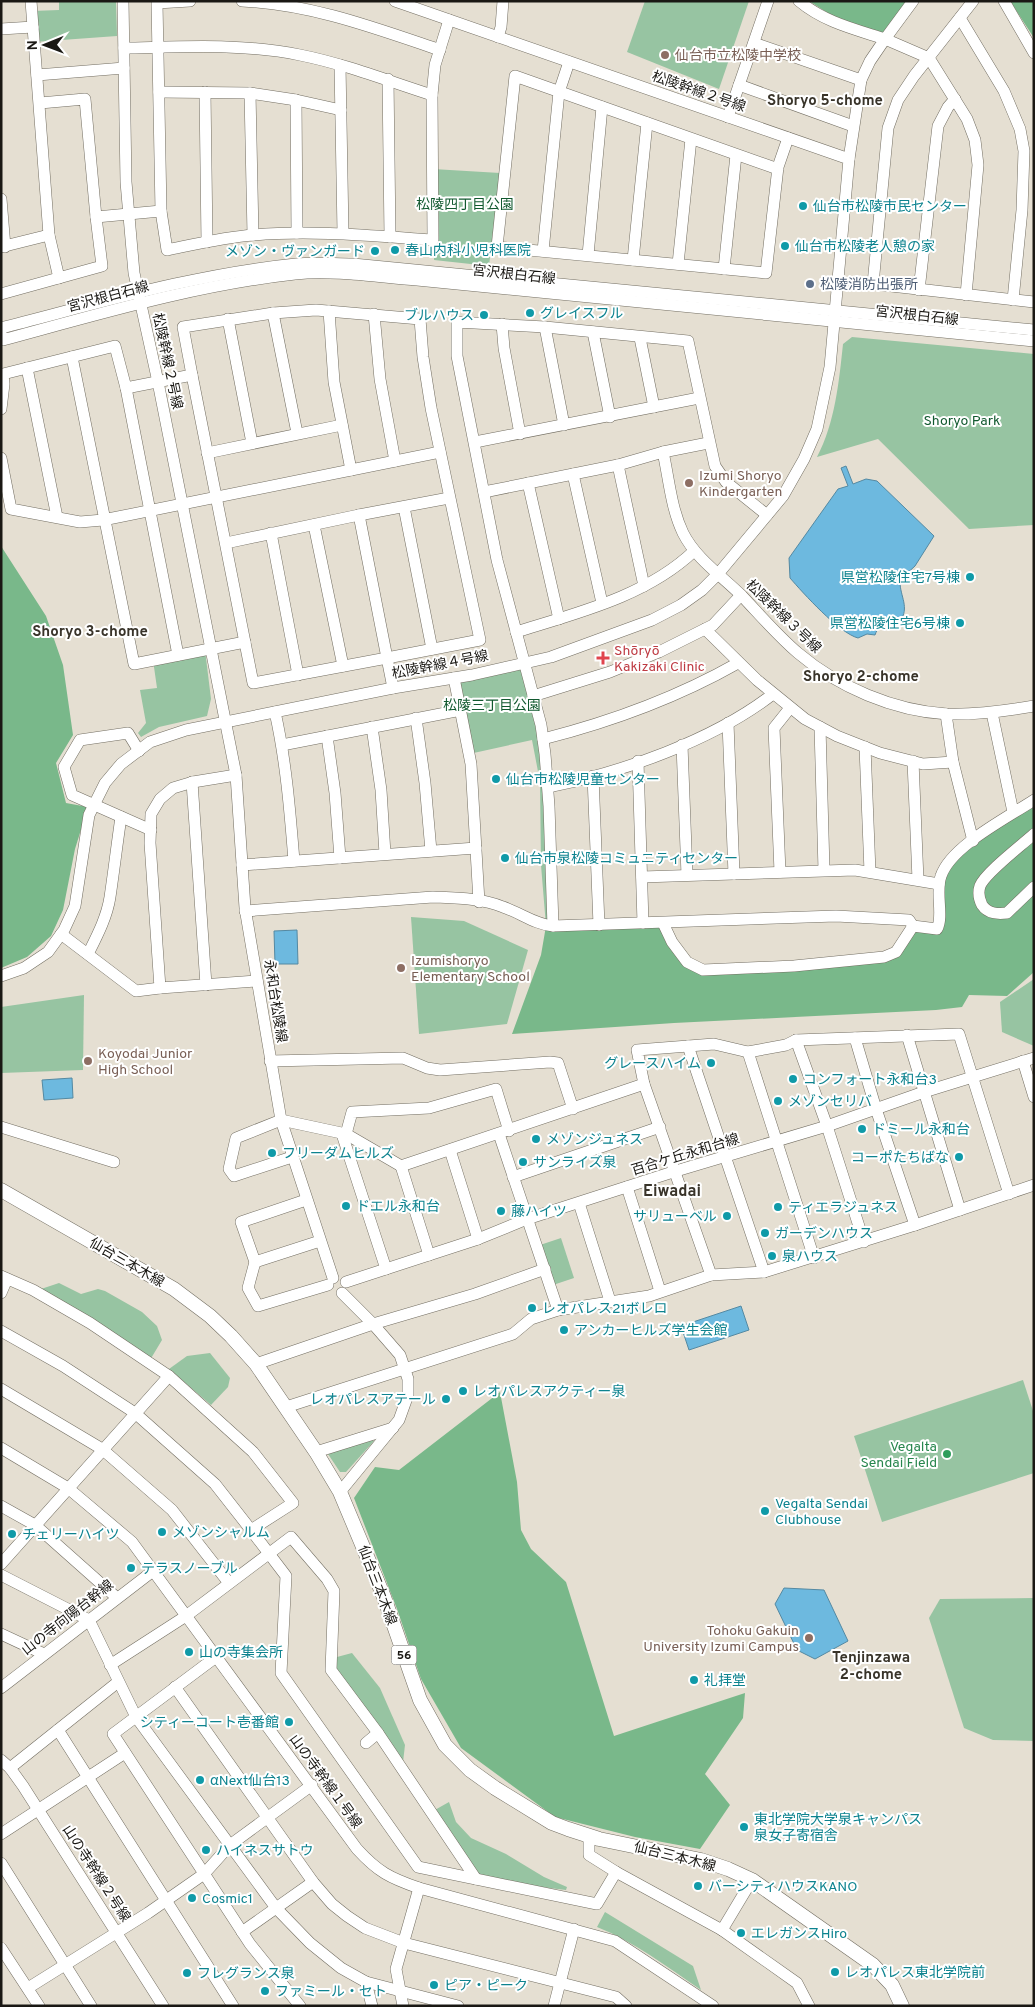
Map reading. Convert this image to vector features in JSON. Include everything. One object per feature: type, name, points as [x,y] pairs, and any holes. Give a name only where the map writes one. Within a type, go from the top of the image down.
[{"type":"main road","name":"仙台三本木線","points":[[1,1190],[174,1289],[210,1316],[232,1336],[256,1364],[316,1452],[340,1492],[381,1588],[420,1700],[445,1745],[470,1770],[495,1788],[552,1823],[589,1836],[701,1860],[752,1880],[873,1965],[892,1985],[902,2006]]},
{"type":"street","points":[[31,1],[49,236],[59,278]]},
{"type":"street","name":"松陵幹線２号線","points":[[123,1],[126,182],[134,274],[158,382],[226,722]]},
{"type":"street","points":[[190,1],[157,2],[161,211],[167,250],[253,235],[297,233],[343,233],[433,240],[432,95],[435,65],[449,20]]},
{"type":"street","points":[[242,1],[327,14],[440,50]]},
{"type":"street","name":"松陵幹線２号線","points":[[395,1],[849,159]]},
{"type":"street","points":[[728,117],[768,1]]},
{"type":"street","points":[[799,1],[813,13],[829,21],[885,39],[929,58],[967,119],[975,140],[978,165],[966,295]]},
{"type":"street","points":[[835,316],[849,159],[861,80],[870,61],[913,1]]},
{"type":"street","points":[[973,1],[914,76],[898,100],[888,128],[873,284],[1034,302]]},
{"type":"street","points":[[1004,1],[1034,53]]},
{"type":"street","points":[[498,37],[501,27],[502,2]]},
{"type":"street","points":[[960,18],[1004,91],[1020,129],[1024,151],[1022,210],[1013,300]]},
{"type":"street","points":[[1,29],[33,27]]},
{"type":"street","points":[[754,43],[861,80]]},
{"type":"street","points":[[124,48],[260,49],[300,55],[388,79],[432,95]]},
{"type":"street","points":[[543,251],[559,92],[569,62]]},
{"type":"street","points":[[340,65],[343,233]]},
{"type":"street","points":[[37,75],[124,68]]},
{"type":"street","points":[[778,169],[515,76],[497,247],[766,273],[778,169],[788,138]]},
{"type":"street","points":[[388,79],[390,237]]},
{"type":"street","points":[[739,85],[854,126]]},
{"type":"street","points":[[159,92],[250,93],[296,100],[341,110]]},
{"type":"street","points":[[204,92],[207,242]]},
{"type":"street","points":[[250,93],[253,235]]},
{"type":"street","points":[[1,294],[102,266],[85,99],[40,103]]},
{"type":"street","points":[[919,290],[938,126],[948,107],[955,99]]},
{"type":"street","points":[[296,100],[297,233]]},
{"type":"street","points":[[588,255],[602,107]]},
{"type":"street","points":[[633,260],[647,123]]},
{"type":"street","points":[[678,264],[691,138]]},
{"type":"street","points":[[724,269],[736,154]]},
{"type":"street","points":[[1,199],[3,247],[49,236]]},
{"type":"street","points":[[96,217],[161,211]]},
{"type":"street","points":[[1,328],[139,297],[215,275],[297,264],[353,264],[835,316],[1034,330]]},
{"type":"street","name":"宮沢根白石線","points":[[1,334],[3,340],[139,297]]},
{"type":"street","points":[[329,311],[334,382],[351,470]]},
{"type":"street","points":[[329,311],[420,318],[422,357],[449,498],[480,640],[253,683],[226,543],[215,498],[183,327],[273,314],[329,311]]},
{"type":"street","points":[[273,314],[297,433]]},
{"type":"street","points":[[374,314],[380,379],[396,461]]},
{"type":"street","name":"宮沢根白石線","points":[[835,316],[1034,342]]},
{"type":"street","name":"松陵幹線４号線","points":[[1,976],[24,968],[48,952],[61,934],[75,906],[89,815],[105,783],[121,764],[150,742],[177,733],[226,722],[552,657],[652,620],[702,590],[718,574],[792,481],[816,429],[830,367],[835,316]]},
{"type":"street","points":[[228,319],[252,443]]},
{"type":"street","points":[[553,926],[548,787],[543,739],[497,560],[457,356],[457,322],[545,327],[640,338],[688,341],[708,443],[715,466],[726,482],[766,515]]},
{"type":"street","points":[[502,324],[504,348],[520,434]]},
{"type":"street","points":[[545,327],[564,425]]},
{"type":"street","points":[[593,332],[610,417]]},
{"type":"street","points":[[640,338],[654,407]]},
{"type":"street","points":[[1,409],[4,384],[3,374],[115,346],[126,388],[178,655]]},
{"type":"street","points":[[72,357],[134,664],[245,642]]},
{"type":"street","points":[[27,368],[57,517]]},
{"type":"street","points":[[126,388],[192,375]]},
{"type":"street","points":[[474,442],[610,417],[699,398]]},
{"type":"street","points":[[207,452],[342,425]]},
{"type":"street","points":[[484,492],[708,443]]},
{"type":"street","points":[[1,458],[11,508],[80,522],[105,520],[440,452]]},
{"type":"street","name":"松陵幹線３号線","points":[[663,452],[678,521],[694,551],[798,652],[830,676],[882,700],[911,708],[946,714],[992,713],[1034,706]]},
{"type":"street","points":[[618,464],[644,586]]},
{"type":"street","points":[[573,474],[602,603]]},
{"type":"street","points":[[528,483],[559,619]]},
{"type":"street","points":[[226,543],[449,498]]},
{"type":"street","points":[[404,507],[432,649]]},
{"type":"street","points":[[359,515],[393,688]]},
{"type":"street","points":[[314,525],[343,666]]},
{"type":"street","points":[[271,534],[298,674]]},
{"type":"street","points":[[516,632],[559,619],[644,586],[678,567],[694,551]]},
{"type":"street","points":[[533,696],[610,672],[659,652],[713,625],[741,595]]},
{"type":"street","points":[[705,629],[773,694],[805,720],[880,753],[923,764],[953,762]]},
{"type":"street","points":[[543,739],[573,731],[667,698],[710,679],[738,662]]},
{"type":"street","points":[[454,678],[471,764],[480,902]]},
{"type":"street","points":[[548,787],[593,776],[682,745],[752,710],[773,694]]},
{"type":"street","points":[[780,872],[774,728],[790,708]]},
{"type":"street","points":[[282,745],[461,710]]},
{"type":"street","points":[[275,712],[282,745],[290,803],[294,861]]},
{"type":"street","points":[[992,713],[1013,812]]},
{"type":"street","points":[[946,714],[953,762],[973,841]]},
{"type":"street","points":[[416,718],[425,783],[431,851]]},
{"type":"street","name":"永和台松陵線","points":[[226,722],[236,775],[245,911],[281,1120],[331,1281]]},
{"type":"street","points":[[728,723],[734,874]]},
{"type":"street","points":[[372,727],[381,790],[385,854]]},
{"type":"street","points":[[820,727],[824,870]]},
{"type":"street","points":[[139,751],[128,733],[80,740],[64,767],[72,794],[150,830]]},
{"type":"street","points":[[327,736],[335,793],[340,858]]},
{"type":"street","points":[[682,745],[687,876]]},
{"type":"street","points":[[865,747],[870,872]]},
{"type":"street","points":[[638,761],[643,923]]},
{"type":"street","points":[[912,761],[918,880]]},
{"type":"street","points":[[160,988],[150,830],[151,814],[160,799],[173,788],[192,782],[236,775]]},
{"type":"street","points":[[593,776],[599,925]]},
{"type":"street","points":[[192,782],[206,985]]},
{"type":"street","points":[[245,911],[434,897],[464,898],[502,906],[542,925],[553,926],[836,916],[909,920],[913,926],[937,929],[940,924],[939,884],[948,862],[960,849],[1013,812],[1034,800]]},
{"type":"street","points":[[88,954],[102,925],[110,898],[114,858],[122,817]]},
{"type":"street","points":[[1034,834],[984,879],[979,892],[980,898],[987,910],[993,913],[1007,913],[1034,887]]},
{"type":"street","points":[[242,865],[476,848]]},
{"type":"street","points":[[642,877],[856,870],[939,884]]},
{"type":"street","points":[[663,923],[672,942],[687,962],[703,970],[794,966],[884,957],[896,952],[913,926]]},
{"type":"street","points":[[61,934],[136,991],[257,981]]},
{"type":"street","points":[[711,1275],[644,1084],[637,1050],[714,1044],[748,1052],[786,1045],[796,1040],[959,1034],[1009,1194]]},
{"type":"street","points":[[907,1035],[960,1210]]},
{"type":"street","points":[[855,1038],[876,1109],[916,1225]]},
{"type":"street","points":[[796,1040],[827,1126],[864,1242]]},
{"type":"street","points":[[688,1046],[764,1272]]},
{"type":"street","points":[[748,1052],[814,1258]]},
{"type":"street","points":[[270,1061],[403,1058],[427,1068],[440,1070],[558,1063],[573,1109]]},
{"type":"street","points":[[1028,1059],[1034,1097]]},
{"type":"street","name":"百合ケ丘永和台線","points":[[346,1282],[676,1171],[827,1126],[924,1092],[974,1078],[1028,1059]]},
{"type":"street","points":[[401,1166],[644,1084]]},
{"type":"street","points":[[386,1269],[344,1134],[352,1112],[429,1108],[496,1088],[513,1176],[558,1310]]},
{"type":"street","points":[[292,1157],[234,1176],[229,1169],[236,1138],[281,1120],[344,1134],[401,1166],[429,1255]]},
{"type":"street","points":[[513,1176],[660,1126]]},
{"type":"street","points":[[1,1127],[114,1162]]},
{"type":"street","points":[[450,1150],[478,1239]]},
{"type":"street","points":[[286,1407],[514,1334],[531,1319],[558,1310],[649,1296],[711,1275],[764,1272],[864,1242],[1034,1185]]},
{"type":"street","points":[[627,1188],[660,1291]]},
{"type":"street","points":[[306,1200],[241,1222],[254,1262],[248,1288],[258,1306],[339,1277],[346,1282],[347,1287],[342,1294],[337,1295],[332,1293],[331,1281]]},
{"type":"street","points":[[579,1203],[610,1301]]},
{"type":"street","points":[[254,1262],[320,1241]]},
{"type":"street","points":[[256,1364],[373,1324],[475,1294],[545,1269]]},
{"type":"street","points":[[1,1293],[4,1277],[34,1290],[90,1323],[168,1376],[253,1452],[293,1503],[251,1530]]},
{"type":"street","points":[[340,1492],[393,1428],[404,1409],[408,1395],[405,1368],[400,1355],[373,1324],[342,1294]]},
{"type":"street","points":[[1,1331],[63,1366],[135,1413],[215,1484],[269,1553],[286,1576],[281,1673],[418,1867],[597,1904],[616,1872]]},
{"type":"street","points":[[1,1564],[168,1376]]},
{"type":"street","points":[[1,1389],[102,1449],[172,1510],[229,1583]]},
{"type":"street","points":[[316,1452],[393,1428]]},
{"type":"street","name":"山の寺幹線１号線","points":[[1,1448],[68,1488],[132,1542],[312,1785],[357,1849],[373,1866],[394,1879],[419,1888],[615,1941],[713,2006]]},
{"type":"street","points":[[1,1506],[35,1525],[116,1597]]},
{"type":"street","points":[[110,1665],[186,1616],[291,1537],[327,1579],[334,1591],[331,1670],[378,1734],[476,1879]]},
{"type":"street","name":"山の寺向陽台幹線","points":[[1,1688],[90,1620],[116,1597],[153,1571]]},
{"type":"street","points":[[1,1575],[90,1620],[136,1717],[276,1908],[324,1955],[341,1968],[366,1982],[458,2006]]},
{"type":"street","points":[[1,1634],[44,1654]]},
{"type":"street","points":[[216,1657],[113,1734],[242,1932],[300,2006]]},
{"type":"street","points":[[6,1764],[58,1730],[118,1682]]},
{"type":"street","points":[[175,1687],[313,1882],[332,1904],[347,1916],[365,1928],[404,1943],[560,1983],[626,2006]]},
{"type":"street","points":[[58,1730],[233,2006]]},
{"type":"street","points":[[366,1743],[378,1734]]},
{"type":"street","points":[[1,1834],[125,1753]]},
{"type":"street","name":"山の寺幹線２号線","points":[[6,1764],[38,1810],[163,2006]]},
{"type":"street","points":[[28,1988],[204,1874],[230,1845],[312,1785]]},
{"type":"street","points":[[589,1836],[589,1855],[616,1872],[722,1930],[797,1983],[809,2006]]},
{"type":"street","points":[[1,1863],[91,2006]]},
{"type":"street","points":[[722,1930],[752,1880]]},
{"type":"street","points":[[242,1932],[313,1882]]},
{"type":"street","points":[[403,2006],[396,1969],[419,1888]]},
{"type":"street","points":[[554,2006],[574,1929]]},
{"type":"street","points":[[1,1948],[39,2006]]},
{"type":"street","points":[[366,1982],[372,2006]]},
{"type":"green space","points":[[59,1],[116,1],[117,36],[34,42],[32,11],[59,10]]},
{"type":"green space","points":[[645,1],[749,1],[719,89],[627,52]]},
{"type":"green space","points":[[809,1],[907,1],[884,35],[831,15]]},
{"type":"green space","points":[[1010,1],[1034,1],[1034,38]]},
{"type":"green space","name":"松陵四丁目公園","points":[[433,169],[500,173],[489,266],[434,260]]},
{"type":"green space","name":"Shoryo Park","points":[[852,337],[1034,354],[1034,525],[969,529],[878,439],[817,457],[832,416],[838,387],[843,344]]},
{"type":"green space","points":[[1,546],[46,616],[63,665],[73,735],[56,763],[66,803],[88,807],[75,849],[63,910],[51,936],[27,957],[1,968]]},
{"type":"green space","points":[[205,650],[211,699],[207,716],[159,727],[141,737],[138,733],[146,723],[140,690],[157,688],[153,660]]},
{"type":"green space","name":"松陵三丁目公園","points":[[524,663],[541,725],[553,926],[546,926],[541,865],[540,782],[532,740],[469,754],[454,678]]},
{"type":"green space","points":[[1034,805],[1034,972],[1007,996],[969,995],[962,1007],[936,1010],[674,1023],[512,1034],[541,955],[546,926],[663,923],[687,962],[703,970],[892,959],[913,926],[937,928],[940,877],[973,841]]},
{"type":"green space","points":[[411,917],[464,921],[528,950],[507,1024],[419,1034]]},
{"type":"green space","points":[[1034,979],[1034,1046],[1002,1032],[1000,1002]]},
{"type":"green space","points":[[84,995],[83,1070],[1,1073],[1,1007]]},
{"type":"green space","points":[[561,1238],[574,1278],[553,1285],[540,1245]]},
{"type":"green space","points":[[59,1283],[81,1294],[98,1289],[105,1291],[142,1312],[157,1326],[162,1340],[150,1360],[38,1290]]},
{"type":"green space","points":[[210,1353],[230,1378],[228,1387],[211,1405],[169,1369],[187,1356]]},
{"type":"green space","name":"Vegalta Sendai Field","points":[[1023,1380],[1034,1414],[1034,1473],[882,1522],[854,1436]]},
{"type":"green space","points":[[500,1392],[517,1482],[521,1530],[531,1549],[566,1582],[614,1736],[745,1693],[743,1718],[705,1774],[730,1805],[700,1849],[635,1837],[555,1817],[461,1748],[421,1679],[397,1609],[354,1498],[375,1467],[399,1470]]},
{"type":"green space","points":[[371,1438],[374,1441],[346,1472],[340,1472],[328,1454]]},
{"type":"green space","points":[[1034,1598],[1034,1741],[993,1740],[964,1728],[929,1618],[940,1599]]},
{"type":"green space","points":[[352,1653],[380,1688],[405,1745],[403,1762],[337,1670],[337,1657]]},
{"type":"green space","points":[[449,1802],[456,1822],[471,1838],[506,1854],[544,1877],[567,1887],[566,1890],[533,1886],[479,1874],[433,1811]]},
{"type":"green space","points":[[605,1912],[693,1966],[701,1990],[638,1947],[597,1927]]},
{"type":"water","points":[[846,466],[853,484],[866,479],[877,481],[934,536],[915,566],[900,582],[904,611],[900,621],[882,625],[875,635],[867,634],[858,638],[841,629],[790,578],[789,558],[838,489],[848,486],[841,468]]},
{"type":"water","points":[[297,930],[298,964],[275,964],[274,931]]},
{"type":"water","points":[[72,1078],[73,1098],[44,1100],[42,1080]]},
{"type":"water","points":[[741,1306],[749,1330],[689,1350],[681,1326]]},
{"type":"water","points":[[784,1588],[824,1590],[848,1641],[815,1659],[797,1650],[775,1604]]},
{"type":"place","name":"仙台市立松陵中学校","points":[[665,55]]},
{"type":"place","name":"仙台市松陵市民センター","points":[[803,206]]},
{"type":"place","name":"仙台市松陵老人憩の家","points":[[785,246]]},
{"type":"place","name":"春山内科小児科医院","points":[[395,250]]},
{"type":"place","name":"メゾン・ヴァンガード","points":[[375,251]]},
{"type":"place","name":"松陵消防出張所","points":[[810,284]]},
{"type":"place","name":"グレイスフル","points":[[530,313]]},
{"type":"place","name":"ブルハウス","points":[[484,315]]},
{"type":"place","name":"Izumi Shoryo Kindergarten","points":[[689,483]]},
{"type":"place","name":"県営松陵住宅7号棟","points":[[970,577]]},
{"type":"place","name":"県営松陵住宅6号棟","points":[[960,623]]},
{"type":"place","name":"Shōryō Kakizaki Clinic","points":[[603,658]]},
{"type":"place","name":"仙台市松陵児童センター","points":[[496,779]]},
{"type":"place","name":"仙台市泉松陵コミュニティセンター","points":[[505,858]]},
{"type":"place","name":"Izumishoryo Elementary School","points":[[401,968]]},
{"type":"place","name":"Koyodai Junior High School","points":[[88,1061]]},
{"type":"place","name":"グレースハイム","points":[[711,1063]]},
{"type":"place","name":"コンフォート永和台3","points":[[793,1079]]},
{"type":"place","name":"メゾンセリバ","points":[[778,1101]]},
{"type":"place","name":"ドミール永和台","points":[[862,1129]]},
{"type":"place","name":"メゾンジュネス","points":[[536,1139]]},
{"type":"place","name":"フリーダムヒルズ","points":[[272,1153]]},
{"type":"place","name":"コーポたちばな","points":[[959,1157]]},
{"type":"place","name":"サンライズ泉","points":[[523,1162]]},
{"type":"place","name":"ドエル永和台","points":[[346,1206]]},
{"type":"place","name":"ティエラジュネス","points":[[778,1207]]},
{"type":"place","name":"藤ハイツ","points":[[501,1211]]},
{"type":"place","name":"サリューベル","points":[[727,1216]]},
{"type":"place","name":"ガーデンハウス","points":[[765,1233]]},
{"type":"place","name":"泉ハウス","points":[[772,1256]]},
{"type":"place","name":"レオパレス21ボレロ","points":[[532,1308]]},
{"type":"place","name":"アンカーヒルズ学生会館","points":[[564,1330]]},
{"type":"place","name":"レオパレスアクティー泉","points":[[463,1391]]},
{"type":"place","name":"レオパレスアテール","points":[[446,1399]]},
{"type":"place","name":"Vegalta Sendai Field","points":[[947,1454]]},
{"type":"place","name":"Vegalta Sendai Clubhouse","points":[[765,1511]]},
{"type":"place","name":"メゾンシャルム","points":[[162,1532]]},
{"type":"place","name":"チェリーハイツ","points":[[12,1534]]},
{"type":"place","name":"テラスノーブル","points":[[131,1568]]},
{"type":"place","name":"Tohoku Gakuin University Izumi Campus","points":[[809,1638]]},
{"type":"place","name":"山の寺集会所","points":[[189,1652]]},
{"type":"place","name":"礼拝堂","points":[[694,1680]]},
{"type":"place","name":"シティーコート壱番館","points":[[289,1722]]},
{"type":"place","name":"αNext仙台13","points":[[200,1780]]},
{"type":"place","name":"東北学院大学泉キャンパス 泉女子寄宿舎","points":[[744,1827]]},
{"type":"place","name":"ハイネスサトウ","points":[[206,1850]]},
{"type":"place","name":"バーシティハウスKANO","points":[[698,1886]]},
{"type":"place","name":"Cosmic1","points":[[192,1898]]},
{"type":"place","name":"エレガンスHiro","points":[[741,1933]]},
{"type":"place","name":"レオパレス東北学院前","points":[[835,1972]]},
{"type":"place","name":"フレグランス泉","points":[[187,1973]]},
{"type":"place","name":"ピア・ピーク","points":[[434,1985]]},
{"type":"place","name":"ファミール・セト","points":[[265,1991]]},
{"type":"district","name":"Shoryo 5-chome","points":[[825,100]]},
{"type":"district","name":"Shoryo 3-chome","points":[[90,631]]},
{"type":"district","name":"Shoryo 2-chome","points":[[861,676]]},
{"type":"district","name":"Eiwadai","points":[[672,1190]]},
{"type":"district","name":"Tenjinzawa 2-chome","points":[[871,1666]]}]
